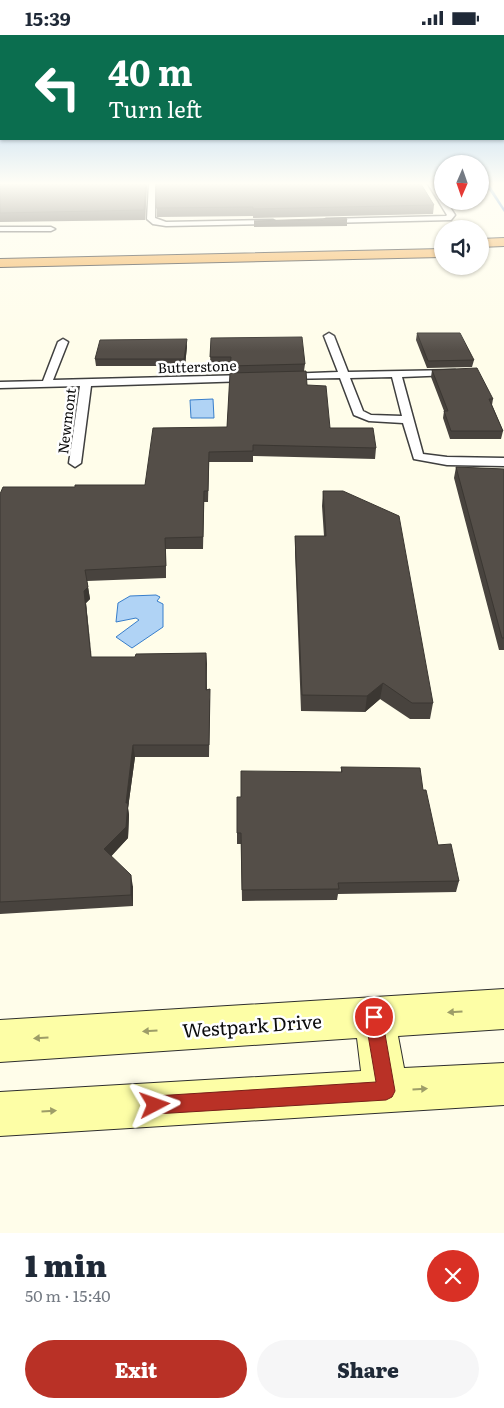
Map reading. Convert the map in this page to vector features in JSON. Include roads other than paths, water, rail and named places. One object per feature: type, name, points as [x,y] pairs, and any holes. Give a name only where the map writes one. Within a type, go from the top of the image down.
[{"type":"highway","points":[[297,242],[434,243]]},
{"type":"highway","points":[[489,243],[504,242]]},
{"type":"highway","points":[[0,252],[434,243]]},
{"type":"highway","points":[[489,252],[504,251]]},
{"type":"highway","points":[[0,263],[434,253]]},
{"type":"main road","name":"Westpark Drive","points":[[0,1041],[504,1009]]},
{"type":"main road","points":[[374,1017],[386,1091]]},
{"type":"main road","points":[[0,1114],[504,1084]]},
{"type":"lane","points":[[328,335],[345,375],[358,413],[369,418],[407,419]]},
{"type":"lane","points":[[46,385],[62,343]]},
{"type":"lane","points":[[275,377],[463,371]]},
{"type":"lane","points":[[396,374],[418,457],[448,461],[504,462]]},
{"type":"lane","name":"Butterstone","points":[[0,385],[255,378]]},
{"type":"lane","name":"Newmont","points":[[75,463],[86,383]]},
{"type":"water","points":[[213,399],[214,418],[191,418],[190,400]]},
{"type":"water","points":[[156,595],[160,597],[157,601],[163,604],[163,627],[132,648],[116,637],[139,620],[136,618],[116,622],[118,603],[130,596]]}]
